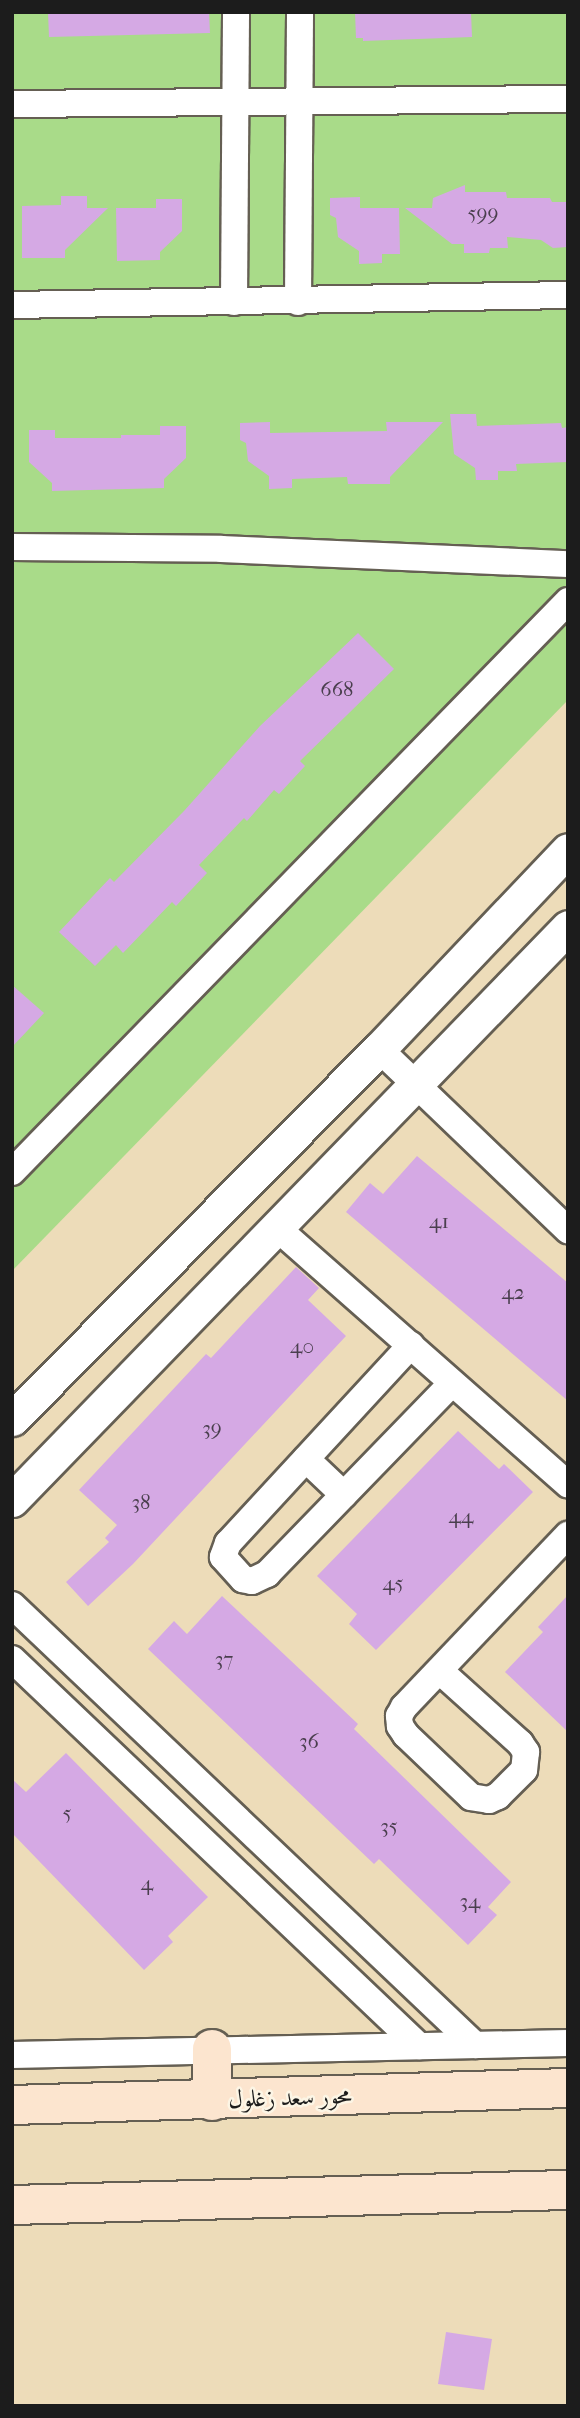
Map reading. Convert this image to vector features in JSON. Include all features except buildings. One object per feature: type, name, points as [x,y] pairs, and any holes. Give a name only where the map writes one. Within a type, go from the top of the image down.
[{"type":"main road","points":[[212,2049],[212,2101]]},
{"type":"main road","name":"محور سعد زغلول","points":[[12,2105],[212,2101],[568,2088]]},
{"type":"main road","points":[[12,2204],[568,2190]]},
{"type":"street","points":[[234,302],[236,12]]},
{"type":"street","points":[[298,302],[300,12]]},
{"type":"street","points":[[12,104],[568,99]]},
{"type":"street","points":[[12,305],[298,302],[568,295]]},
{"type":"street","points":[[12,547],[221,549],[568,564]]},
{"type":"street","points":[[12,1172],[568,601]]},
{"type":"street","points":[[12,1419],[379,1049],[568,850]]},
{"type":"street","points":[[12,1500],[568,927]]},
{"type":"street","points":[[379,1049],[568,1230]]},
{"type":"street","points":[[277,1228],[568,1485]]},
{"type":"street","points":[[411,1345],[224,1549],[227,1564],[243,1579],[252,1581],[267,1574],[452,1384]]},
{"type":"street","points":[[306,1459],[344,1495]]},
{"type":"street","points":[[440,1671],[520,1743],[526,1752],[524,1770],[498,1796],[489,1800],[471,1797],[400,1726],[399,1716],[404,1707],[568,1535]]},
{"type":"street","points":[[12,1605],[475,2045]]},
{"type":"street","points":[[12,1658],[419,2046]]},
{"type":"street","points":[[12,2054],[568,2043]]},
{"type":"green space","points":[[12,12],[568,12],[568,700],[12,1271]]}]
